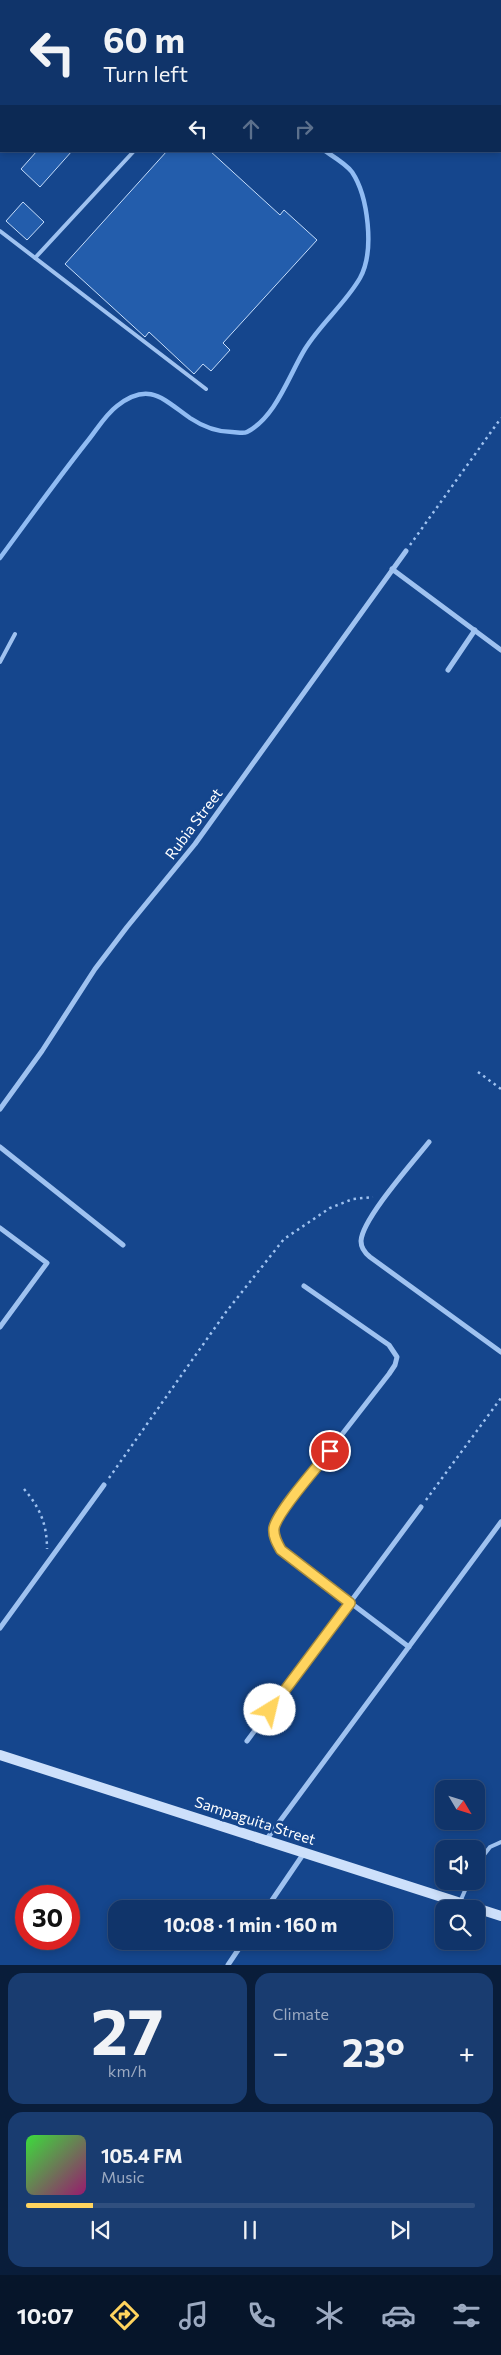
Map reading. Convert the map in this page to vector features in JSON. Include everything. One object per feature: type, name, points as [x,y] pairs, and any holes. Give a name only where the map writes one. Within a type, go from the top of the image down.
[{"type":"street","name":"Rubia Street","points":[[0,1109],[42,1051],[95,969],[201,837],[406,551]]},
{"type":"street","points":[[392,570],[501,650]]},
{"type":"street","points":[[448,670],[475,630]]},
{"type":"street","points":[[429,1142],[387,1196],[363,1231],[361,1242],[363,1250],[370,1258],[501,1352]]},
{"type":"street","points":[[0,1147],[123,1245]]},
{"type":"street","points":[[0,1229],[47,1263],[0,1327]]},
{"type":"street","points":[[304,1286],[389,1345],[397,1356],[395,1365],[389,1374],[280,1514],[274,1527],[275,1540],[281,1550],[409,1647]]},
{"type":"street","points":[[0,1628],[104,1485]]},
{"type":"street","points":[[247,1741],[421,1507]]},
{"type":"street","points":[[266,1840],[501,1522]]},
{"type":"street","name":"Sampaguita Street","points":[[0,1755],[454,1900]]},
{"type":"street","points":[[272,1900],[304,1852]]},
{"type":"street","name":"Sampaguita Street","points":[[485,1911],[501,1916]]},
{"type":"street","points":[[228,1965],[238,1950]]},
{"type":"lane","points":[[35,258],[133,152]]},
{"type":"lane","points":[[0,231],[206,389]]},
{"type":"lane","points":[[0,662],[15,634]]},
{"type":"lane","points":[[485,1853],[490,1847],[501,1842]]},
{"type":"path","points":[[406,551],[501,418]]},
{"type":"path","points":[[478,1072],[501,1089]]},
{"type":"path","points":[[104,1485],[226,1312],[284,1239],[309,1221],[338,1205],[353,1199],[387,1196]]},
{"type":"path","points":[[421,1507],[501,1398]]},
{"type":"path","points":[[24,1489],[43,1516],[47,1532],[46,1564]]},
{"type":"building","points":[[36,152],[71,152],[40,187],[21,169]]},
{"type":"building","points":[[166,152],[211,152],[280,215],[284,210],[317,240],[223,343],[230,350],[211,371],[203,364],[194,374],[149,332],[145,337],[65,264]]},
{"type":"building","points":[[23,202],[44,222],[27,240],[6,221]]},
{"type":"waterway","points":[[0,558],[105,418],[117,406],[128,399],[138,395],[147,394],[155,396],[163,399],[200,424],[226,432],[247,432],[266,416],[281,395],[305,349],[354,287],[365,267],[368,224],[366,209],[358,182],[343,163],[326,152]]},
{"type":"route","points":[[270,1710],[350,1603],[281,1550],[275,1540],[274,1527],[280,1514],[330,1451]]}]
